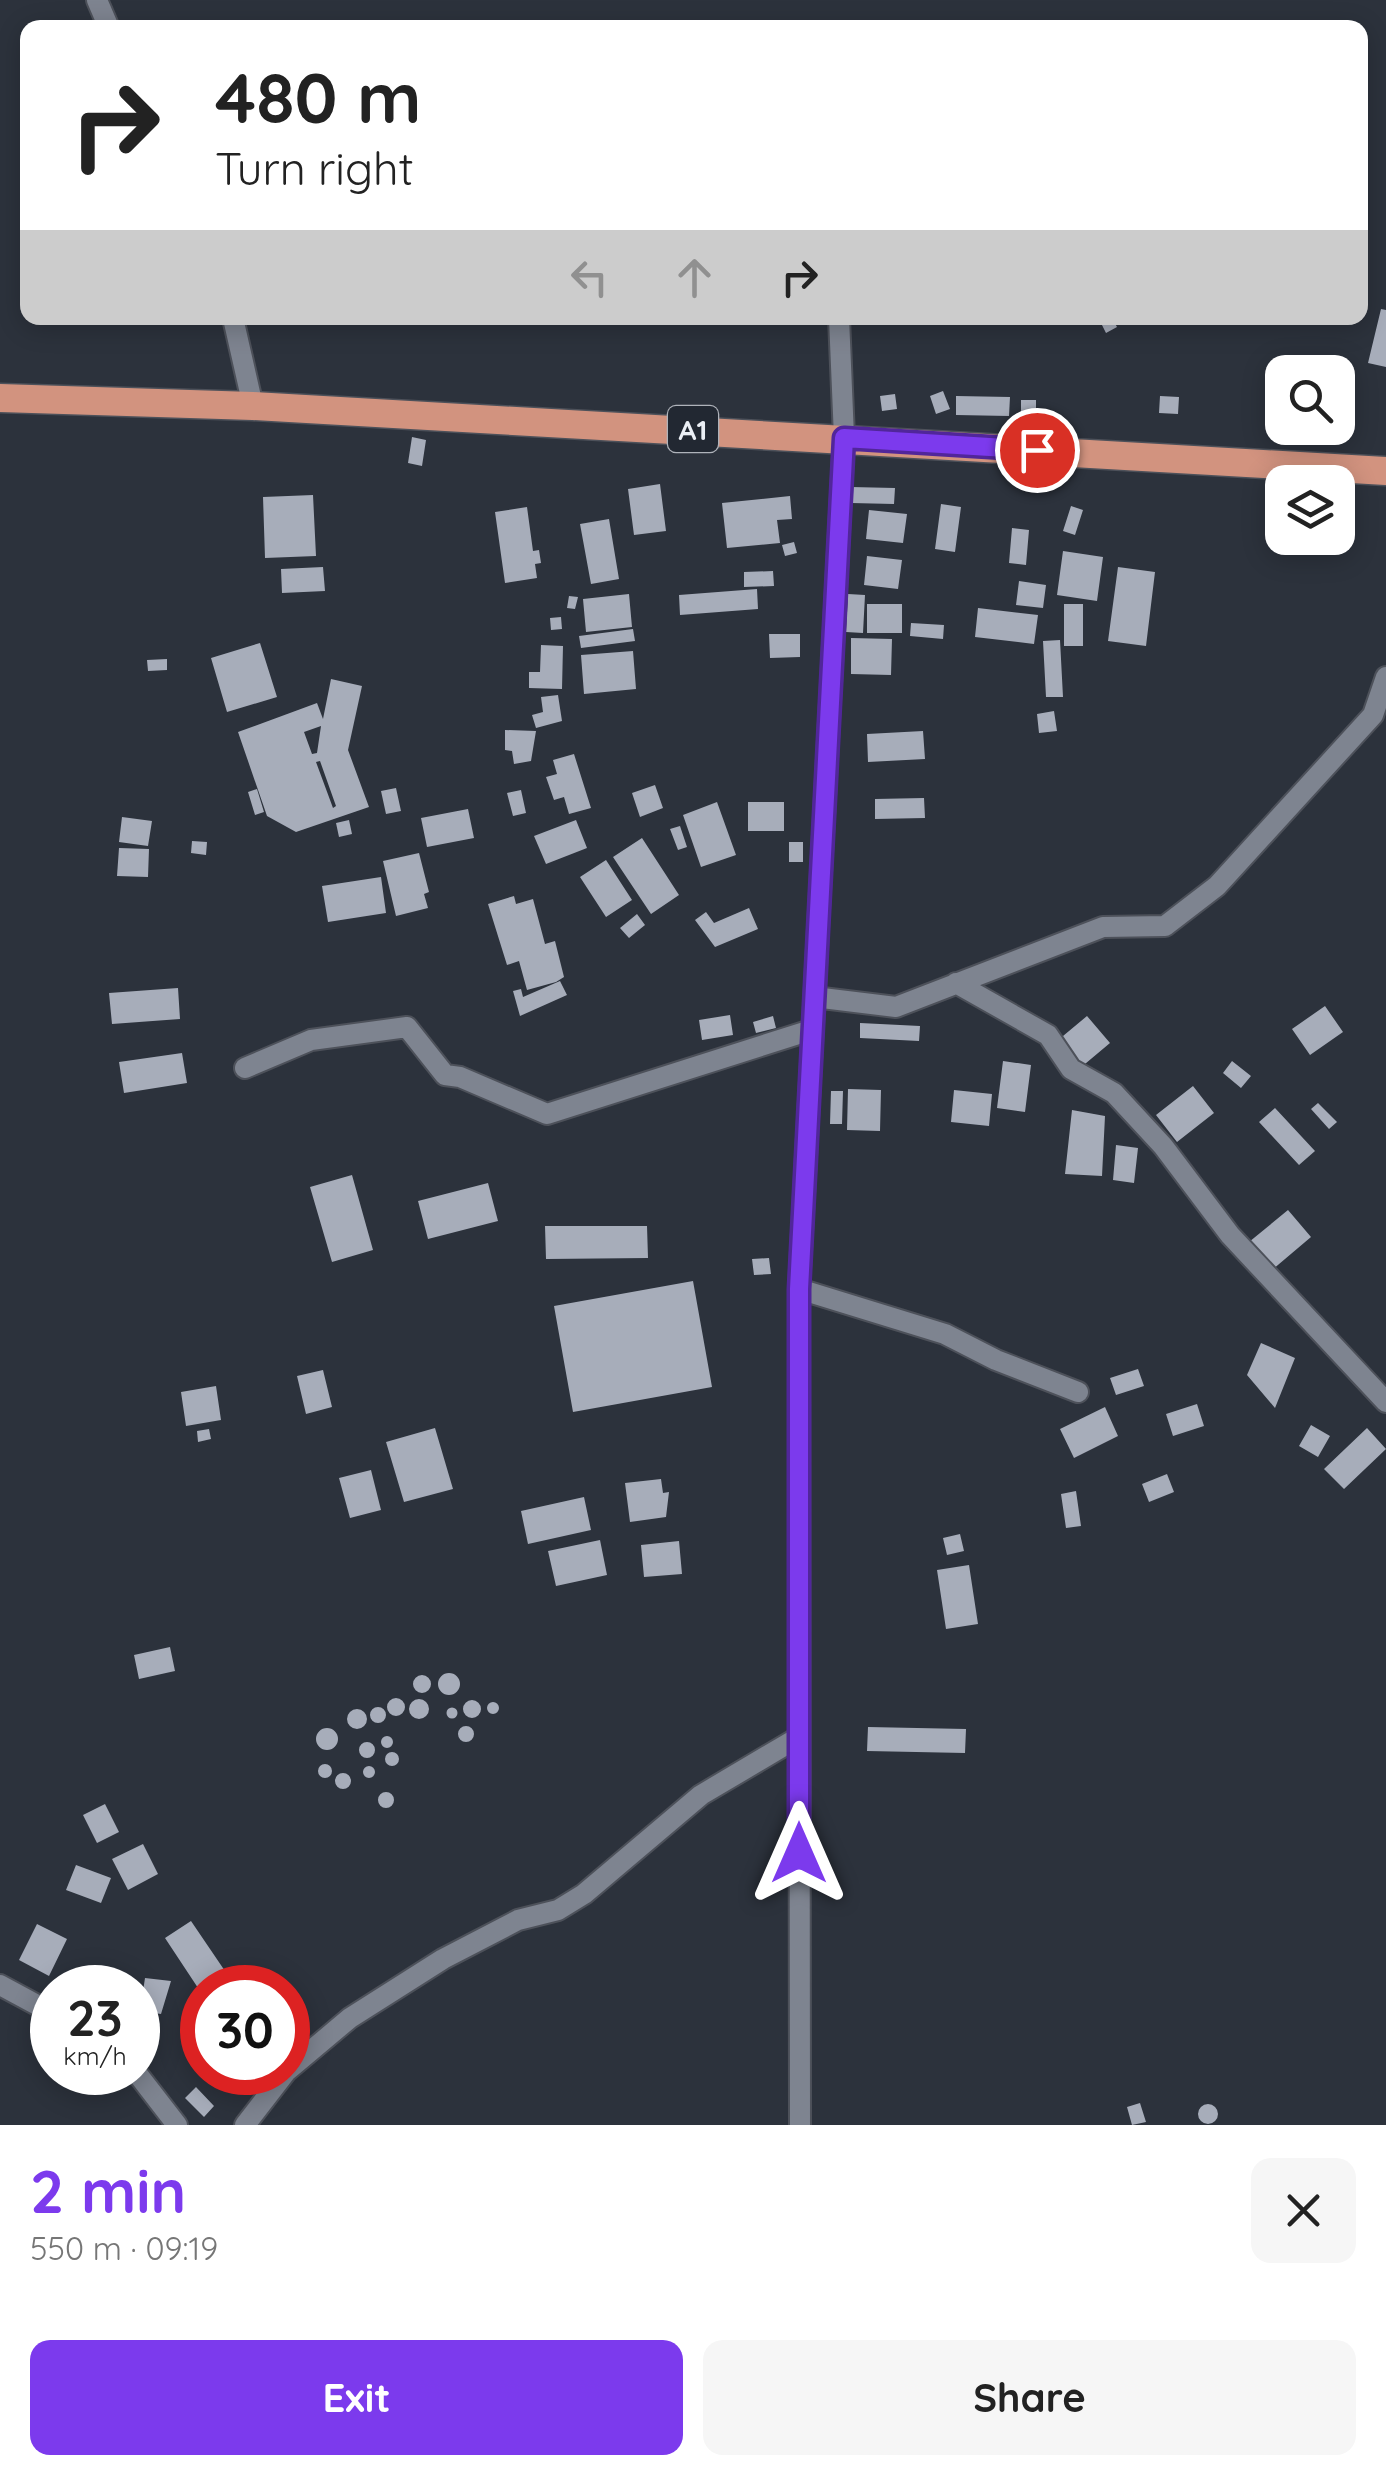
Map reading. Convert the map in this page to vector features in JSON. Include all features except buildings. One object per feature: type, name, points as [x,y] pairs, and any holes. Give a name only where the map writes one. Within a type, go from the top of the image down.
[{"type":"highway","name":"A1","points":[[0,398],[253,406],[1386,471]]},
{"type":"street","points":[[235,325],[253,406]]},
{"type":"street","points":[[800,2125],[799,1289],[844,438],[839,325]]},
{"type":"street","points":[[814,996],[896,1007],[1103,927],[1165,926],[1216,886],[1373,715],[1386,677]]},
{"type":"street","points":[[956,983],[1048,1035],[1071,1069],[1114,1093],[1163,1146],[1230,1235],[1386,1402]]},
{"type":"street","points":[[245,1068],[312,1040],[407,1027],[445,1075],[460,1077],[548,1114],[811,1030]]},
{"type":"street","points":[[799,1289],[945,1334],[996,1360],[1078,1392]]},
{"type":"street","points":[[310,2052],[350,2018],[443,1958],[518,1920],[558,1910],[584,1894],[701,1795],[798,1737]]},
{"type":"street","points":[[0,1985],[30,2002]]},
{"type":"street","points":[[154,2095],[177,2125]]},
{"type":"street","points":[[244,2125],[268,2095]]},
{"type":"route","points":[[799,1853],[799,1289],[844,438],[1037,450]]}]
